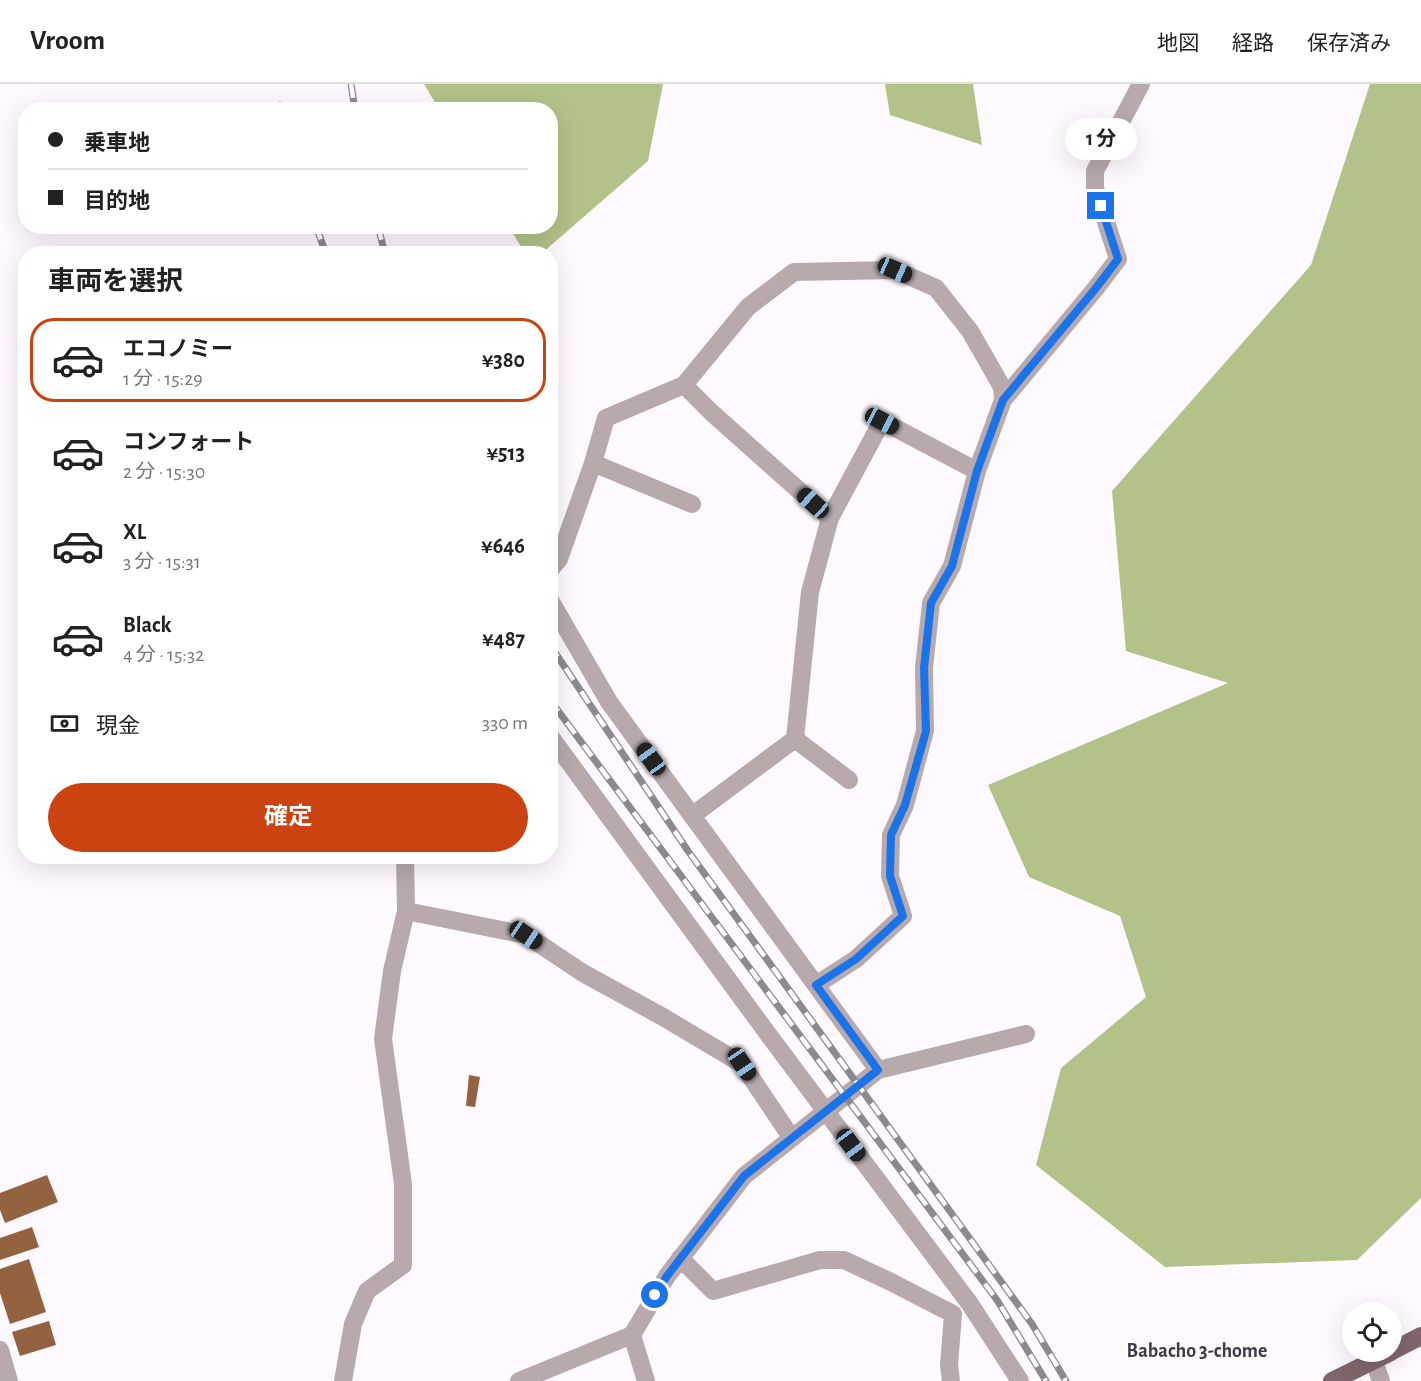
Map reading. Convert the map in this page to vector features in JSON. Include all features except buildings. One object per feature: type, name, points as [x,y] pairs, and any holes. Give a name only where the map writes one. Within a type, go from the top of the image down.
[{"type":"main road","points":[[1402,1346],[1421,1336]]},
{"type":"main road","points":[[1332,1381],[1372,1362]]},
{"type":"street","points":[[816,985],[856,959],[903,916],[890,876],[891,835],[905,805],[926,731],[924,668],[931,603],[952,566],[977,471],[1003,400],[1118,259],[1095,188],[1095,171],[1141,84]]},
{"type":"street","points":[[558,560],[593,463],[606,418],[684,385],[748,307],[794,272],[895,270],[936,288],[970,331],[1002,387],[1003,400]]},
{"type":"street","points":[[684,385],[830,518]]},
{"type":"street","points":[[693,815],[795,739],[810,592],[830,518],[882,421],[977,471]]},
{"type":"street","points":[[593,463],[692,504]]},
{"type":"street","points":[[558,614],[609,702],[878,1070]]},
{"type":"street","points":[[795,739],[849,780]]},
{"type":"street","points":[[558,747],[970,1304],[1020,1381]]},
{"type":"street","points":[[343,1381],[353,1324],[367,1291],[403,1265],[403,1184],[383,1039],[392,971],[405,911],[405,864]]},
{"type":"street","points":[[405,911],[526,935],[583,973],[742,1064],[791,1137]]},
{"type":"street","points":[[519,1381],[632,1335],[667,1276],[744,1176],[878,1070],[1026,1034]]},
{"type":"street","points":[[680,1258],[712,1291],[820,1260],[844,1260],[953,1314]]},
{"type":"street","points":[[953,1314],[970,1304]]},
{"type":"street","points":[[951,1381],[949,1365],[953,1314]]},
{"type":"street","points":[[632,1335],[646,1381]]},
{"type":"street","points":[[0,1350],[9,1381]]},
{"type":"street","points":[[1374,1362],[1381,1381]]},
{"type":"green space","points":[[424,84],[663,84],[648,161],[550,246],[521,246],[513,234],[558,234],[558,102],[435,102]]},
{"type":"green space","points":[[885,84],[973,84],[982,145],[890,115]]},
{"type":"green space","points":[[1370,84],[1421,84],[1421,1198],[1357,1260],[1165,1267],[1036,1165],[1061,1068],[1146,997],[1120,916],[1029,877],[988,785],[1228,683],[1126,651],[1112,491],[1311,265]]},
{"type":"railway","points":[[351,84],[354,102]]},
{"type":"railway","points":[[319,234],[323,246]]},
{"type":"railway","points":[[380,234],[383,246]]},
{"type":"railway","points":[[558,657],[688,851],[1032,1324],[1066,1381]]},
{"type":"railway","points":[[558,711],[997,1300],[1046,1381]]},
{"type":"district","name":"Babacho 3-chome","points":[[1197,1351]]},
{"type":"route","points":[[655,1295],[744,1176],[878,1070],[816,985],[856,959],[903,916],[890,876],[891,835],[905,805],[926,731],[924,668],[931,603],[952,566],[977,471],[1003,400],[1118,259],[1101,206]]}]
